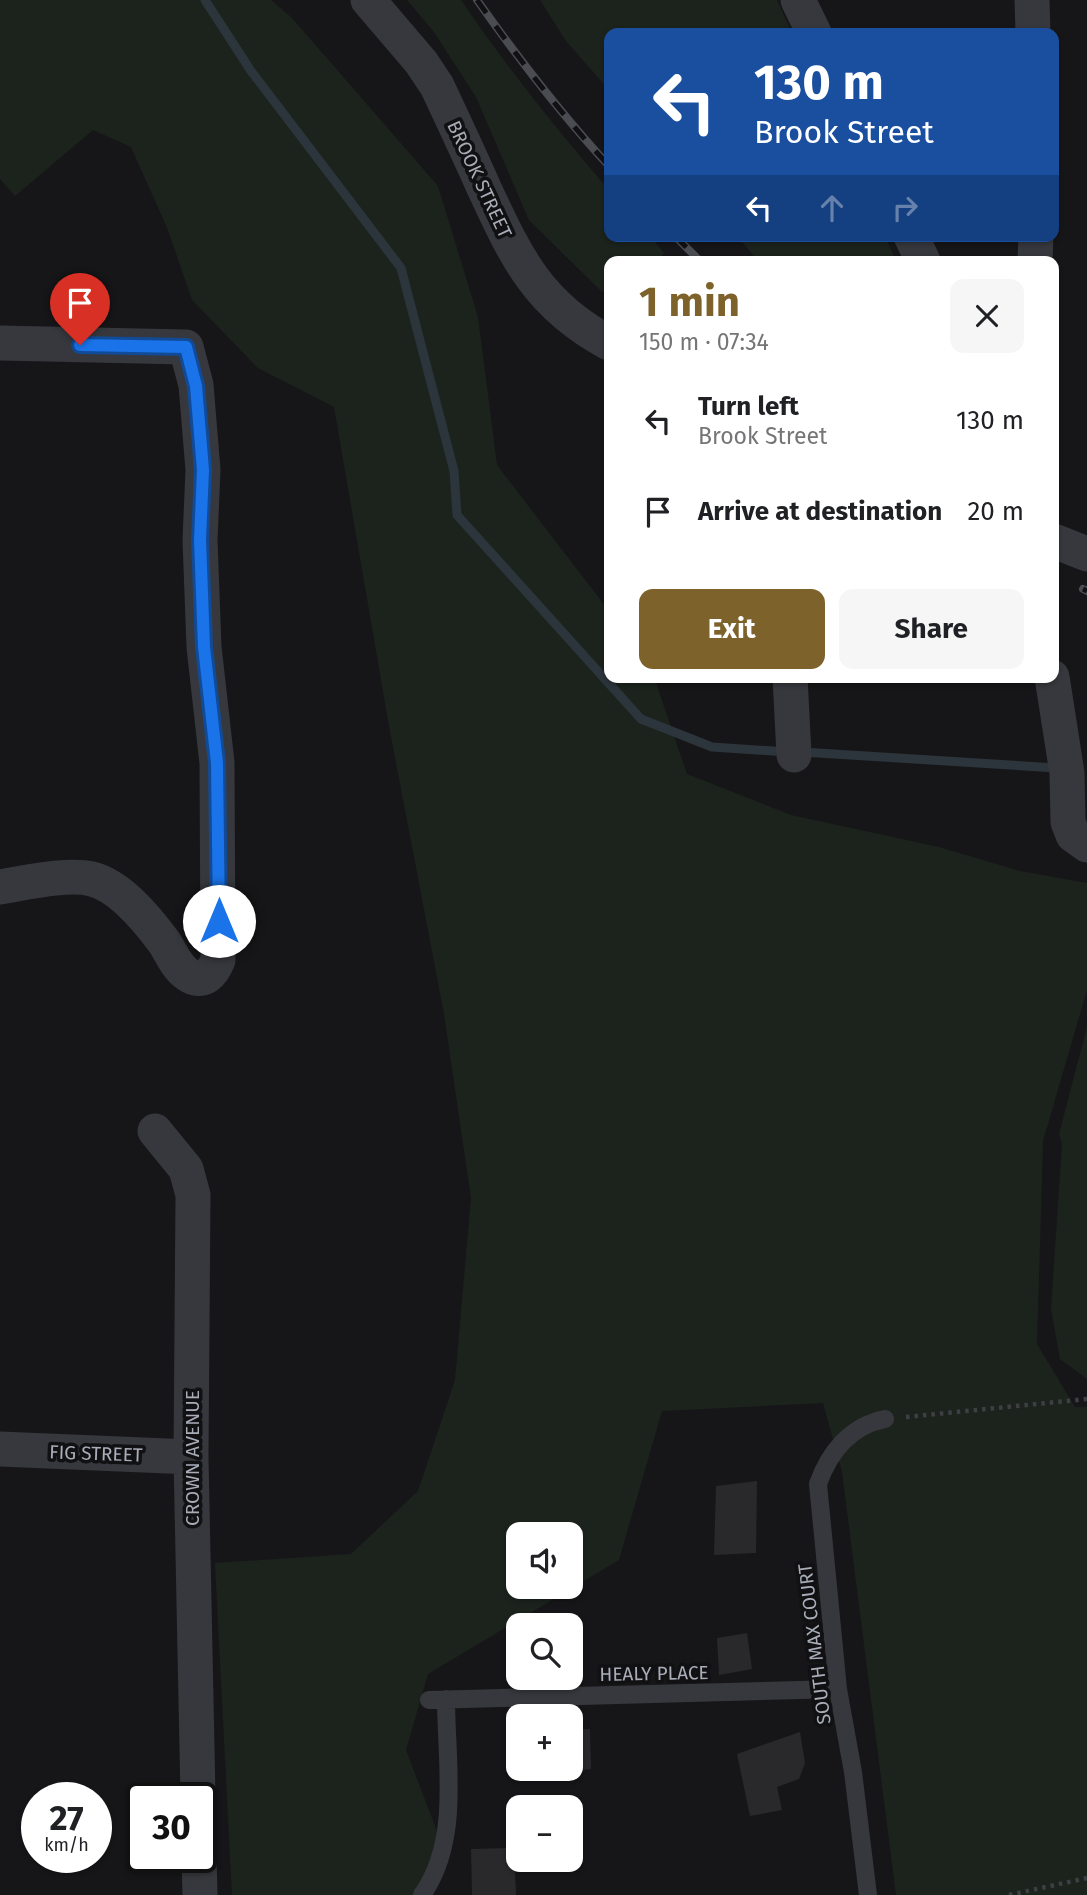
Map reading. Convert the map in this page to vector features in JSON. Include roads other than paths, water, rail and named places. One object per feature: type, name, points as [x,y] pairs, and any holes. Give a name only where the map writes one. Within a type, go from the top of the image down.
[{"type":"street","name":"BROOK STREET","points":[[368,0],[421,62],[437,86],[520,263],[555,305],[590,333],[604,340]]},
{"type":"street","points":[[798,0],[812,28]]},
{"type":"street","points":[[1032,0],[1033,28]]},
{"type":"street","points":[[0,343],[186,347],[196,386],[203,470],[200,540],[204,647],[217,763],[218,960],[213,971],[205,978],[197,979],[181,969],[150,925],[123,897],[91,879],[75,878],[0,887]]},
{"type":"street","points":[[1059,543],[1087,554]]},
{"type":"street","points":[[790,683],[794,755]]},
{"type":"street","points":[[1053,683],[1077,834]]},
{"type":"street","name":"CROWN AVENUE","points":[[155,1131],[186,1169],[192,1195],[191,1457],[198,1782]]},
{"type":"street","name":"FIG STREET","points":[[0,1450],[191,1457]]},
{"type":"street","points":[[199,1873],[200,1895]]},
{"type":"lane","name":"SOUTH MAX COURT","points":[[868,1895],[853,1772],[838,1689],[818,1485],[828,1457],[844,1441],[874,1421],[885,1419]]},
{"type":"lane","name":"HEALY PLACE","points":[[422,1895],[437,1869],[446,1825],[438,1700],[838,1689]]},
{"type":"waterway","points":[[205,0],[251,71],[401,268],[454,471],[457,515],[604,678]]},
{"type":"waterway","points":[[609,683],[641,719],[712,747],[788,752]]},
{"type":"waterway","points":[[802,752],[1057,768]]},
{"type":"railway","points":[[477,0],[540,85],[604,160]]},
{"type":"railway","points":[[681,242],[695,256]]},
{"type":"railway","points":[[1083,589],[1087,591]]}]
